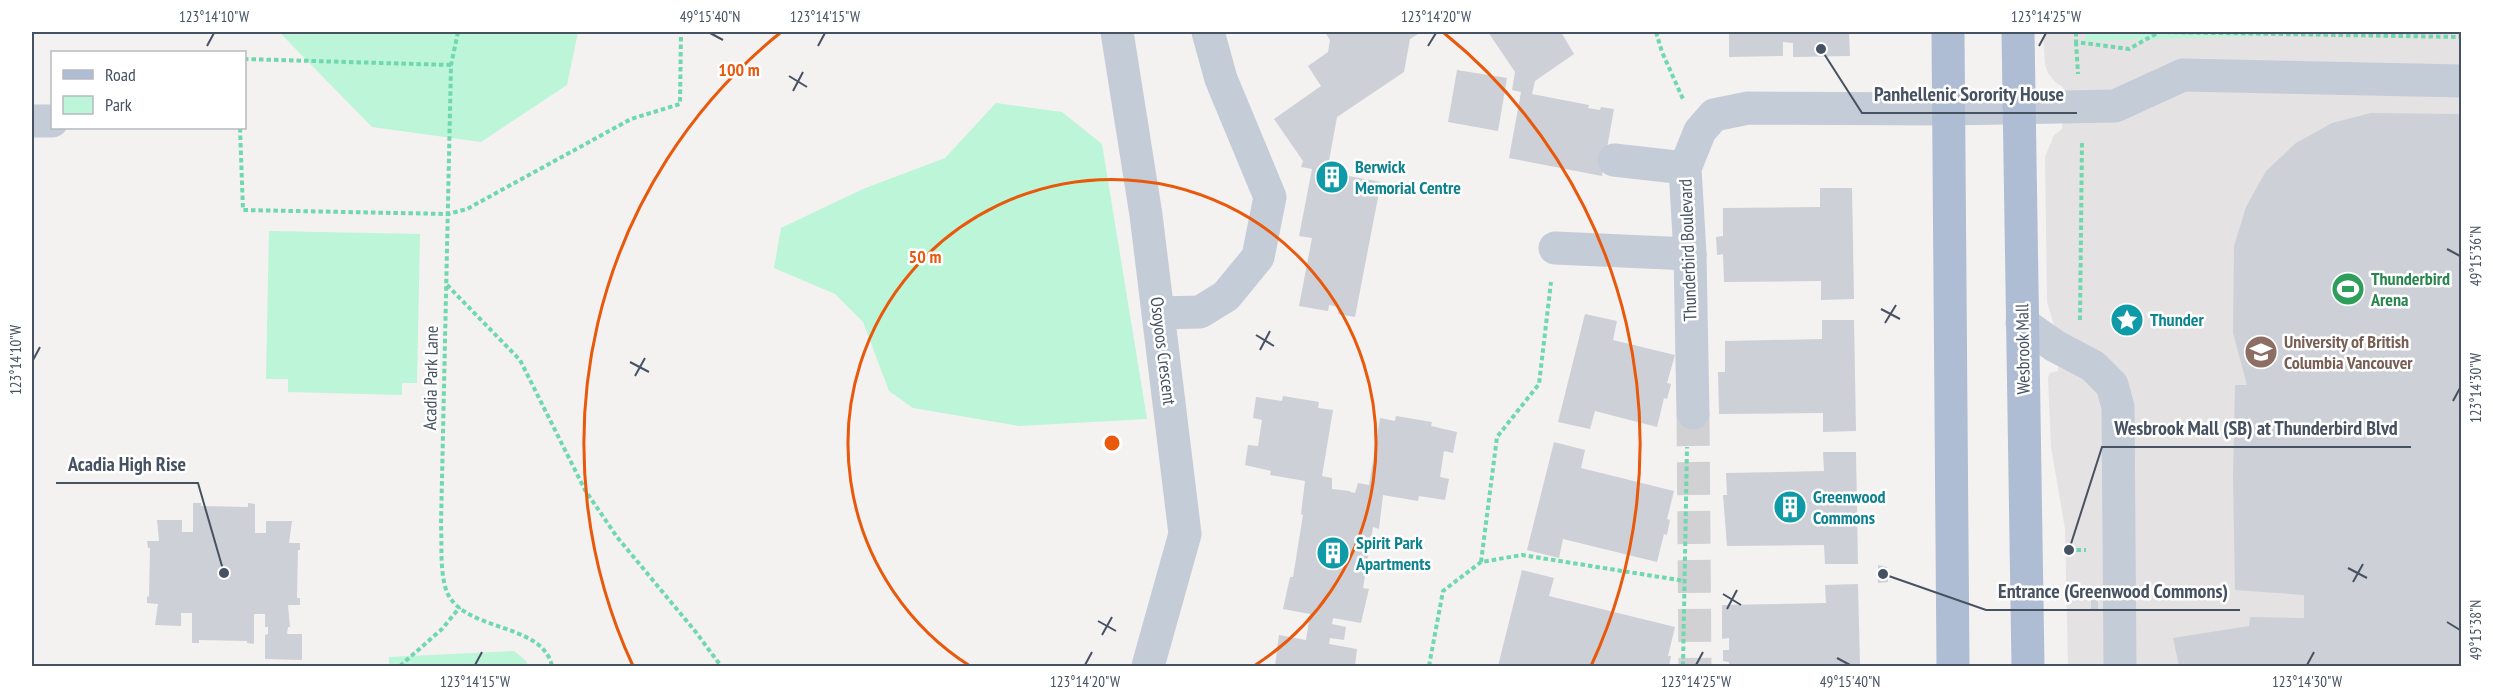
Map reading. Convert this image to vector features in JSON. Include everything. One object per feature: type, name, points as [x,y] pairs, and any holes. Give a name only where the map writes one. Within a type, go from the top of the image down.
[{"type":"main road","points":[[1948,32],[1953,666]]},
{"type":"main road","name":"Wesbrook Mall","points":[[2018,32],[2028,666]]},
{"type":"street","name":"Osoyoos Crescent","points":[[1117,32],[1146,215],[1185,534],[1148,666]]},
{"type":"street","points":[[1158,313],[1200,312],[1226,297],[1258,257],[1270,197],[1221,79],[1208,32]]},
{"type":"street","name":"Thunderbird Boulevard","points":[[1690,426],[1690,254],[1685,168],[1700,131],[1714,115],[1748,108],[1948,109],[2115,106],[2183,75],[2462,81]]},
{"type":"street","points":[[32,121],[51,121]]},
{"type":"street","points":[[1614,160],[1685,168]]},
{"type":"street","points":[[1555,249],[1690,254]]},
{"type":"street","points":[[2022,323],[2055,346],[2093,366],[2112,385],[2118,406],[2120,666]]},
{"type":"path","name":"Acadia Park Lane","points":[[458,32],[451,65],[441,525],[445,586],[452,602],[471,615],[514,632],[541,647],[552,666]]},
{"type":"path","points":[[240,129],[243,210],[448,214],[467,209],[631,119],[680,104],[681,32]]},
{"type":"path","points":[[1656,32],[1670,70],[1700,131]]},
{"type":"path","points":[[2076,32],[2082,142],[2080,321]]},
{"type":"path","points":[[2076,42],[2129,49],[2159,32],[2462,37]]},
{"type":"path","points":[[246,59],[451,65]]},
{"type":"path","points":[[1481,562],[1497,437],[1539,384],[1555,249]]},
{"type":"path","points":[[447,284],[520,360],[585,490],[616,537],[695,631],[721,666]]},
{"type":"path","points":[[1683,666],[1690,426]]},
{"type":"path","points":[[2069,550],[2090,550]]},
{"type":"path","points":[[1429,666],[1443,591],[1481,562],[1522,555],[1685,581]]},
{"type":"path","points":[[400,666],[442,628],[460,607]]},
{"type":"shaded area","name":"University of British Columbia Vancouver","points":[[2043,32],[2461,32],[2461,666],[2068,666],[2065,529],[2051,447],[2048,378],[2050,373],[2058,371],[2061,332],[2054,325],[2047,302],[2045,157],[2054,135],[2062,129],[2063,87],[2055,82],[2045,65]]},
{"type":"green space","points":[[279,32],[578,32],[567,85],[481,142],[372,127]]},
{"type":"green space","points":[[2085,32],[2398,32],[2085,41]]},
{"type":"green space","points":[[2398,32],[2461,32],[2462,34]]},
{"type":"green space","points":[[996,103],[1062,112],[1102,144],[1147,419],[1019,426],[913,408],[889,391],[863,322],[835,294],[774,268],[781,228],[863,189],[945,158]]},
{"type":"green space","points":[[269,231],[420,234],[417,383],[402,383],[402,395],[288,392],[288,379],[266,379]]},
{"type":"green space","points":[[514,651],[526,661],[528,666],[389,666],[389,657]]},
{"type":"building","name":"Berwick Memorial Centre","points":[[1325,32],[1421,32],[1410,39],[1404,72],[1337,117],[1327,172],[1381,182],[1355,317],[1338,314],[1339,307],[1329,305],[1328,311],[1299,306],[1312,238],[1299,236],[1312,169],[1301,167],[1303,161],[1274,119],[1321,86],[1308,66],[1328,52],[1330,40]]},
{"type":"building","name":"Berwick Memorial Centre","points":[[1488,32],[1561,32],[1574,54],[1535,81],[1532,94],[1589,105],[1588,108],[1614,109],[1602,176],[1509,158],[1521,92],[1512,90],[1515,72]]},
{"type":"building","points":[[1729,32],[1849,32],[1850,56],[1793,57],[1793,43],[1783,42],[1783,56],[1729,57]]},
{"type":"building","points":[[2462,32],[2462,34],[2436,33]]},
{"type":"building","points":[[1457,70],[1507,78],[1498,131],[1448,122]]},
{"type":"building","points":[[2371,113],[2462,114],[2462,666],[2179,666],[2173,638],[2249,626],[2250,617],[2304,618],[2304,595],[2235,590],[2233,478],[2235,385],[2247,385],[2233,333],[2234,246],[2246,207],[2266,171],[2296,143],[2332,123]]},
{"type":"building","points":[[1820,188],[1852,188],[1854,299],[1821,300],[1821,281],[1724,282],[1723,254],[1717,255],[1716,237],[1723,236],[1723,208],[1820,207]]},
{"type":"building","points":[[1585,314],[1617,321],[1613,340],[1675,355],[1667,383],[1671,384],[1667,399],[1664,398],[1657,427],[1595,411],[1590,429],[1558,422]]},
{"type":"building","points":[[1822,320],[1854,320],[1856,431],[1823,432],[1823,413],[1719,414],[1718,372],[1725,372],[1725,341],[1822,339]]},
{"type":"building","name":"Spirit Park Apartments","points":[[1283,396],[1319,402],[1318,408],[1333,410],[1322,476],[1332,478],[1332,489],[1355,493],[1358,483],[1369,485],[1380,418],[1395,421],[1396,416],[1432,422],[1431,426],[1457,432],[1453,453],[1444,451],[1440,477],[1449,479],[1445,500],[1419,496],[1418,501],[1383,495],[1379,529],[1373,527],[1363,588],[1369,589],[1361,623],[1333,618],[1332,624],[1346,627],[1344,640],[1330,638],[1329,644],[1357,649],[1355,666],[1275,666],[1279,635],[1306,640],[1310,614],[1283,609],[1290,577],[1293,577],[1303,515],[1301,514],[1305,481],[1270,475],[1271,471],[1245,465],[1248,445],[1258,446],[1262,420],[1253,418],[1256,397],[1282,401]]},
{"type":"building","points":[[1554,442],[1585,450],[1581,468],[1674,491],[1667,519],[1670,520],[1667,535],[1664,534],[1657,562],[1563,539],[1559,558],[1527,550]]},
{"type":"building","name":"Greenwood Commons","points":[[1823,452],[1856,452],[1858,564],[1825,564],[1824,545],[1727,546],[1723,495],[1727,495],[1726,473],[1824,471]]},
{"type":"building","points":[[193,503],[201,503],[201,506],[248,507],[248,503],[255,504],[255,533],[266,533],[266,521],[292,521],[289,543],[300,543],[297,598],[300,598],[300,605],[288,605],[290,627],[288,627],[287,634],[302,634],[302,660],[265,659],[265,635],[268,634],[268,627],[265,627],[265,614],[254,614],[254,644],[247,643],[247,641],[199,640],[199,643],[192,643],[192,613],[181,613],[181,626],[155,625],[158,604],[147,603],[150,548],[148,548],[147,541],[159,541],[157,520],[182,520],[182,532],[193,532]]},
{"type":"building","points":[[1878,565],[1887,567],[1888,582],[1878,583]]},
{"type":"building","points":[[1522,570],[1554,578],[1549,596],[1675,627],[1668,656],[1671,656],[1669,666],[1498,666]]},
{"type":"building","points":[[1858,584],[1860,666],[1729,666],[1729,662],[1723,661],[1723,650],[1729,650],[1729,638],[1722,639],[1722,605],[1826,603],[1825,585]]},
{"type":"building","points":[[2091,587],[2098,587],[2098,609],[2091,609]]},
{"type":"tunnel","points":[[1693,413],[1695,666]]},
{"type":"place","name":"Panhellenic Sorority House","points":[[1821,49]]},
{"type":"place","name":"Berwick Memorial Centre","points":[[1332,177]]},
{"type":"place","name":"Thunderbird Arena","points":[[2348,289]]},
{"type":"place","name":"Thunder","points":[[2127,320]]},
{"type":"place","name":"University of British Columbia Vancouver","points":[[2261,352]]},
{"type":"place","name":"Greenwood Commons","points":[[1790,507]]},
{"type":"place","name":"Wesbrook Mall (SB) at Thunderbird Blvd","points":[[2069,550]]},
{"type":"place","name":"Spirit Park Apartments","points":[[1333,553]]},
{"type":"place","name":"Acadia High Rise","points":[[224,573]]},
{"type":"place","name":"Entrance (Greenwood Commons)","points":[[1883,574]]}]
